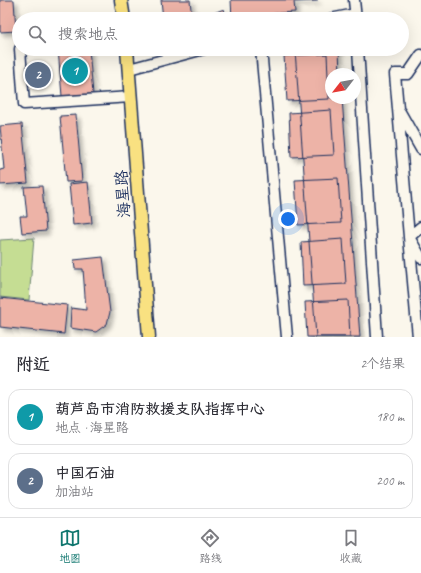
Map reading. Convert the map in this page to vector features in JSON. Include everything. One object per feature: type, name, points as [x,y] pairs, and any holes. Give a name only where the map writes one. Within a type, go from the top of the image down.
[{"type":"main road","points":[[121,0],[123,12]]},
{"type":"main road","name":"海星路","points":[[128,56],[149,337]]},
{"type":"street","points":[[354,0],[356,12]]},
{"type":"street","points":[[418,337],[395,74],[408,74],[421,55]]},
{"type":"street","points":[[21,56],[24,104],[131,97]]},
{"type":"street","points":[[129,69],[178,56]]},
{"type":"street","points":[[262,56],[287,337]]},
{"type":"street","points":[[358,56],[377,337]]},
{"type":"street","points":[[398,109],[421,149]]},
{"type":"street","points":[[409,237],[421,227]]},
{"type":"street","points":[[409,237],[421,258]]},
{"type":"green space","points":[[34,238],[29,300],[0,297],[0,240]]},
{"type":"building","points":[[0,0],[14,0],[15,12],[12,12],[12,31],[0,32]]},
{"type":"building","points":[[161,0],[190,0],[191,12],[162,12]]},
{"type":"building","points":[[231,0],[317,0],[294,2],[295,12],[232,12]]},
{"type":"building","points":[[224,9],[225,12],[216,12]]},
{"type":"building","points":[[59,56],[90,56],[93,94],[62,96]]},
{"type":"building","points":[[284,56],[327,56],[328,68],[325,68],[325,99],[287,101]]},
{"type":"building","points":[[295,56],[339,56],[340,68],[325,68],[325,104],[342,104],[360,337],[316,337]]},
{"type":"building","points":[[331,110],[334,155],[291,157],[289,113]]},
{"type":"building","points":[[76,115],[82,181],[66,182],[60,116]]},
{"type":"building","points":[[22,124],[28,183],[0,185],[0,170],[4,169],[0,126]]},
{"type":"building","points":[[338,178],[341,223],[298,225],[295,180]]},
{"type":"building","points":[[88,182],[92,223],[73,225],[69,184]]},
{"type":"building","points":[[42,186],[46,231],[22,233],[20,216],[27,216],[24,187]]},
{"type":"building","points":[[343,239],[346,284],[303,286],[301,242]]},
{"type":"building","points":[[103,257],[110,312],[107,324],[96,332],[70,328],[71,308],[86,310],[83,269],[75,269],[74,260]]},
{"type":"building","points":[[0,298],[67,305],[64,334],[0,327]]},
{"type":"building","points":[[348,300],[350,337],[307,337],[305,302]]},
{"type":"place","name":"葫芦岛市消防救援支队指挥中心","points":[[75,71]]},
{"type":"place","name":"中国石油","points":[[38,75]]}]
